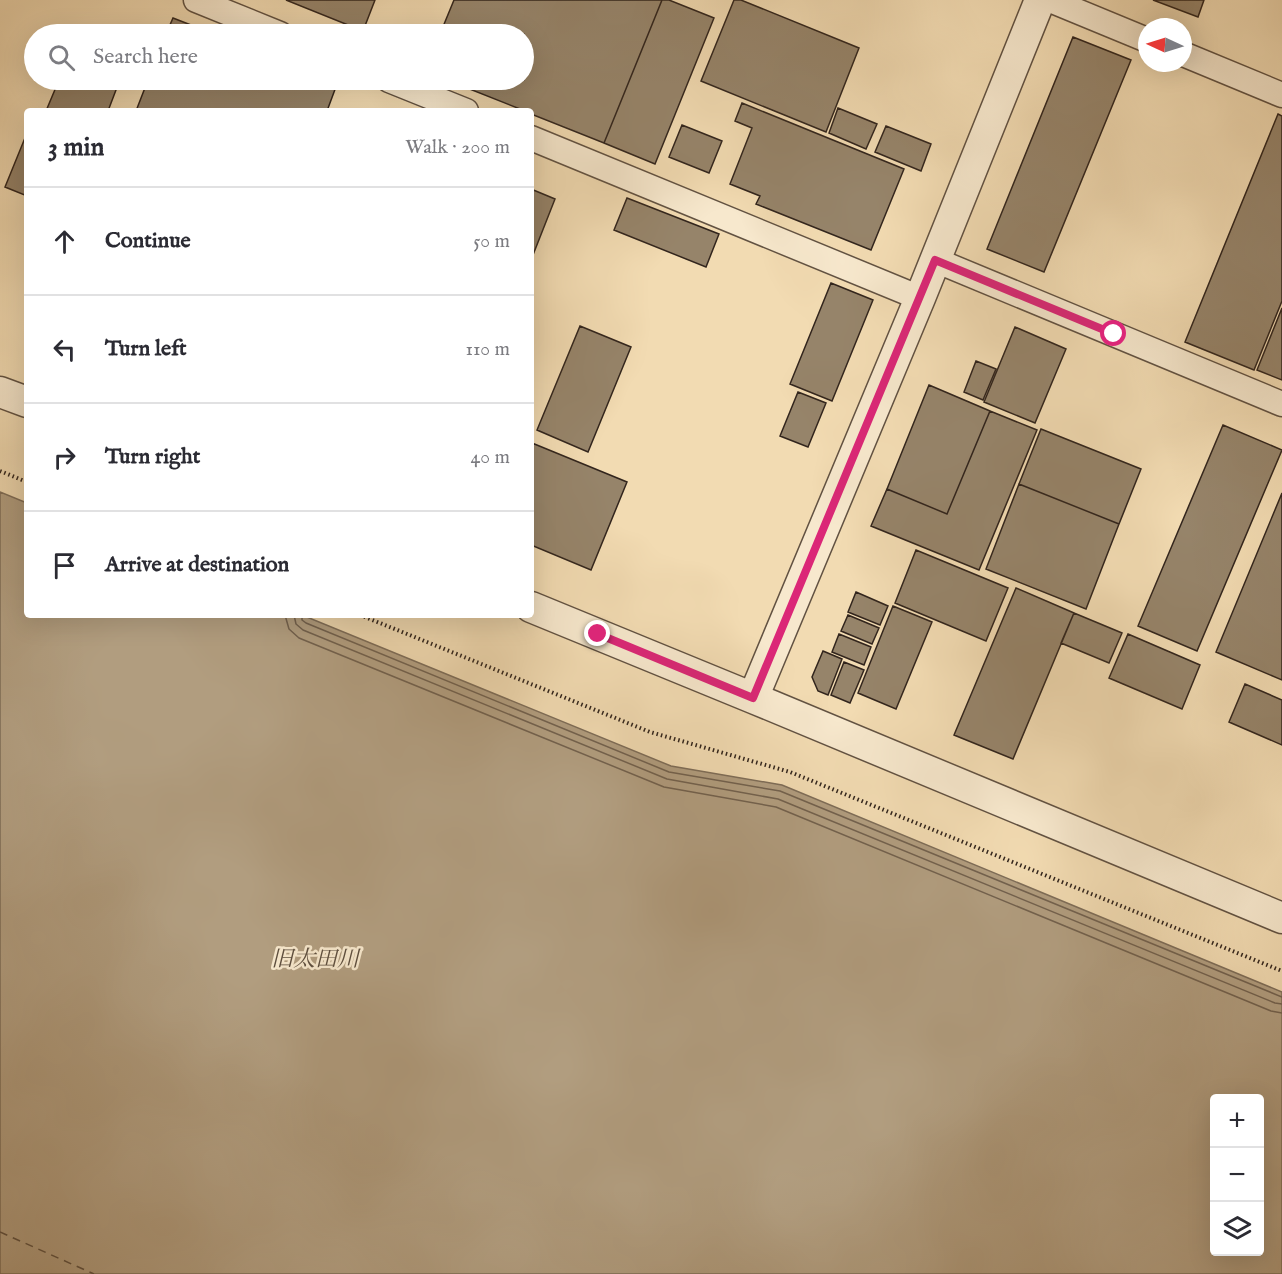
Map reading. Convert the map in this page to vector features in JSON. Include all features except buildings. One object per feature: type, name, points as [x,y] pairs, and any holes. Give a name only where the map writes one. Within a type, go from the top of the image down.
[{"type":"street","points":[[196,0],[255,24]]},
{"type":"street","points":[[753,698],[920,298],[1040,0]]},
{"type":"street","points":[[1050,0],[1138,36]]},
{"type":"street","points":[[1192,58],[1282,95]]},
{"type":"street","points":[[414,90],[459,108]]},
{"type":"street","points":[[534,139],[920,298]]},
{"type":"street","points":[[935,260],[1282,404]]},
{"type":"street","points":[[0,392],[24,401]]},
{"type":"street","points":[[534,608],[1282,918]]},
{"type":"path","points":[[0,471],[24,481]]},
{"type":"path","points":[[367,618],[650,732],[790,772],[1282,971]]},
{"type":"water","name":"旧太田川","points":[[0,492],[24,502],[24,618],[309,618],[671,766],[782,785],[1282,992],[1282,1274],[0,1274]]},
{"type":"ferry route","points":[[0,1232],[94,1274]]},
{"type":"route","points":[[598,634],[753,698],[935,260],[1114,334]]}]
